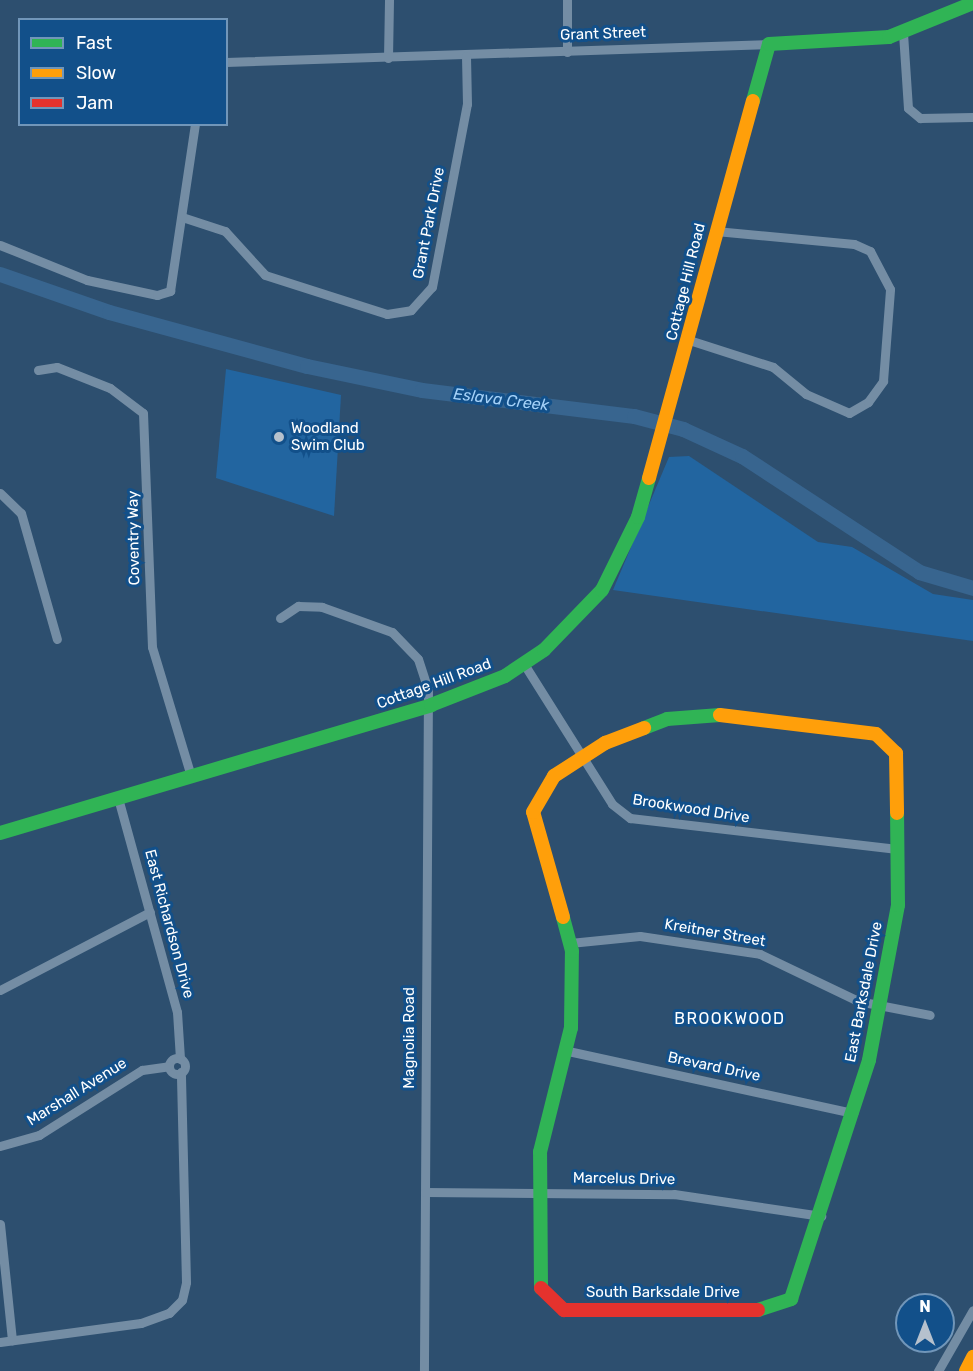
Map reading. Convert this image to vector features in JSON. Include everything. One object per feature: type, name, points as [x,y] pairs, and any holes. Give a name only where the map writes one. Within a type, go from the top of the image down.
[{"type":"street","points":[[388,58],[389,0]]},
{"type":"street","points":[[567,0],[567,52]]},
{"type":"street","name":"Grant Street","points":[[228,62],[466,56],[869,41],[903,33],[973,3]]},
{"type":"street","points":[[903,33],[908,108],[920,118],[973,117]]},
{"type":"street","name":"Cottage Hill Road","points":[[0,833],[430,705],[524,664],[602,590],[638,517],[670,410],[716,231],[764,69],[769,44]]},
{"type":"street","name":"Cottage Hill Road","points":[[764,69],[790,44]]},
{"type":"street","name":"Grant Park Drive","points":[[182,217],[225,231],[265,275],[387,315],[411,310],[432,287],[467,104],[466,56]]},
{"type":"street","points":[[0,245],[87,280],[158,295],[170,291],[195,126]]},
{"type":"street","points":[[689,340],[773,367],[825,404],[849,413],[878,394],[890,289],[870,251],[829,242],[716,231]]},
{"type":"street","name":"Coventry Way","points":[[38,370],[57,367],[110,388],[143,413],[147,428],[152,647],[190,776]]},
{"type":"street","points":[[0,493],[21,513],[57,639]]},
{"type":"street","name":"Magnolia Road","points":[[280,618],[298,606],[322,607],[392,632],[418,659],[430,705],[424,1371]]},
{"type":"street","name":"Brookwood Drive","points":[[524,664],[612,804],[630,818],[897,849]]},
{"type":"street","name":"East Barksdale Drive","points":[[561,1308],[542,1290],[539,1277],[540,1152],[568,1051],[574,990],[570,944],[533,812],[554,776],[583,756],[646,725],[688,716],[804,725],[876,734],[892,746],[898,765],[897,905],[881,1006],[853,1113],[798,1289],[781,1307],[765,1309]]},
{"type":"street","name":"East Richardson Drive","points":[[118,798],[177,1012],[180,1059],[185,1065],[181,1072]]},
{"type":"street","points":[[0,990],[150,912]]},
{"type":"street","name":"Kreitner Street","points":[[570,944],[640,936],[760,954],[844,996],[930,1015]]},
{"type":"street","name":"Brevard Drive","points":[[568,1051],[853,1113]]},
{"type":"street","points":[[0,1342],[141,1323],[169,1313],[186,1290],[181,1072],[170,1066],[180,1059]]},
{"type":"street","name":"Marshall Avenue","points":[[0,1146],[39,1135],[142,1070],[170,1066]]},
{"type":"street","name":"Marcelus Drive","points":[[424,1192],[674,1194],[821,1216]]},
{"type":"street","points":[[0,1224],[12,1340]]},
{"type":"street","name":"South Barksdale Drive","points":[[561,1308],[765,1309]]},
{"type":"street","points":[[938,1371],[973,1310]]},
{"type":"street","points":[[966,1371],[973,1357]]},
{"type":"shaded area","name":"Woodland Swim Club","points":[[226,369],[341,395],[334,516],[216,478]]},
{"type":"shaded area","points":[[689,456],[818,542],[852,547],[933,594],[973,600],[973,641],[613,590],[669,457]]},
{"type":"waterway","name":"Eslava Creek","points":[[0,274],[109,312],[307,366],[422,390],[634,416],[683,429],[742,456],[919,572],[973,588]]},
{"type":"traffic: fast","points":[[753,101],[769,44],[889,37],[973,3]]},
{"type":"traffic: fast","points":[[0,833],[431,705],[505,676],[544,650],[602,590],[638,517],[649,478]]},
{"type":"traffic: fast","points":[[644,728],[667,719],[720,715]]},
{"type":"traffic: fast","points":[[758,1310],[791,1299],[869,1060],[898,905],[897,813]]},
{"type":"traffic: fast","points":[[541,1288],[540,1152],[571,1028],[572,951],[563,917]]},
{"type":"traffic: slow","points":[[649,478],[753,101]]},
{"type":"traffic: slow","points":[[720,715],[876,734],[896,753],[897,813]]},
{"type":"traffic: slow","points":[[563,917],[533,812],[554,776],[605,743],[644,728]]},
{"type":"traffic: slow","points":[[966,1371],[973,1357]]},
{"type":"traffic: jam","points":[[541,1288],[564,1310],[758,1310]]},
{"type":"place","name":"Woodland Swim Club","points":[[279,437]]},
{"type":"district","name":"BROOKWOOD","points":[[730,1019]]}]
